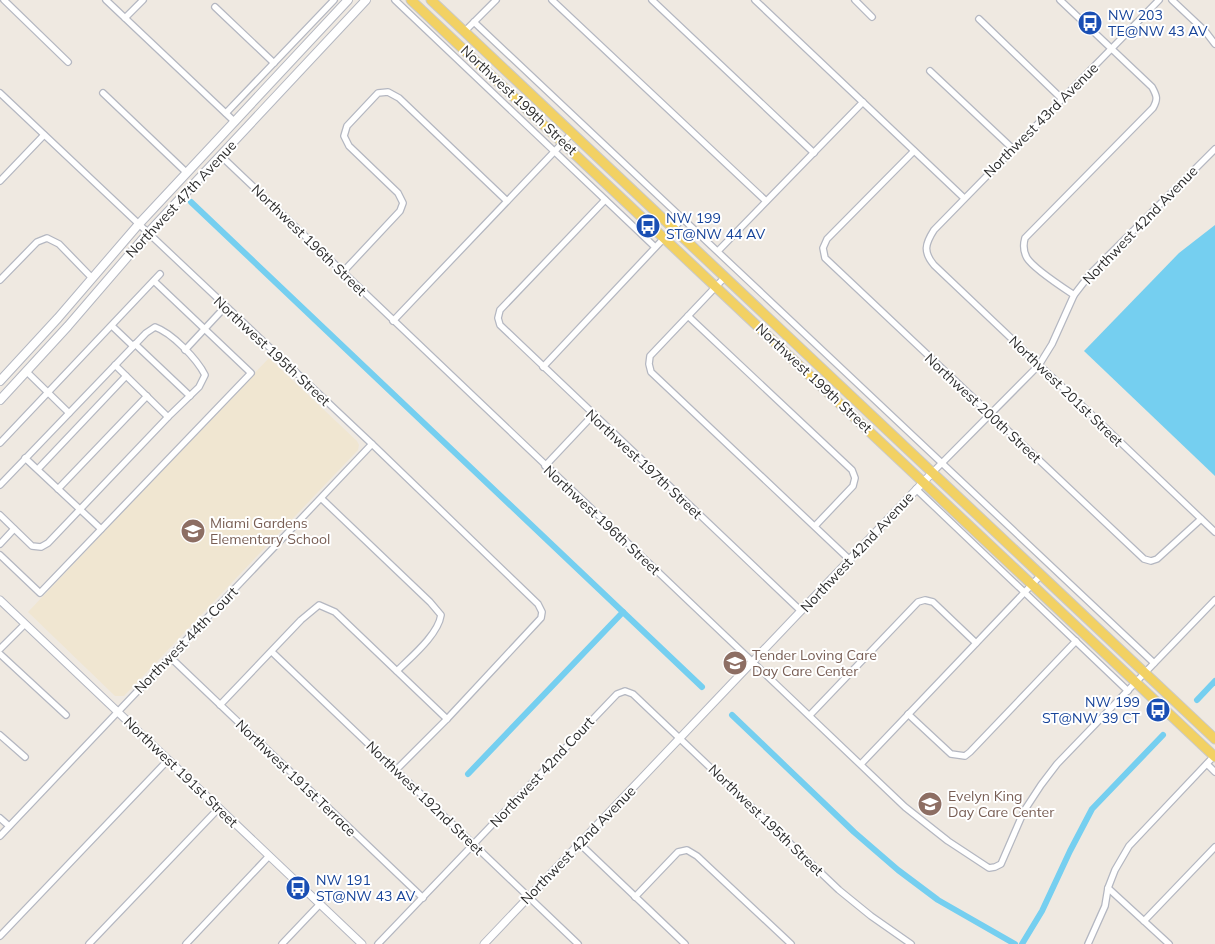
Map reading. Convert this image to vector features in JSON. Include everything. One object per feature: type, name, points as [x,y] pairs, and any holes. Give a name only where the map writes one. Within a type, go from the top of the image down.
[{"type":"main road","name":"Northwest 47th Avenue","points":[[0,381],[138,224],[348,0]]},
{"type":"main road","name":"Northwest 47th Avenue","points":[[0,400],[79,314],[148,233],[366,0]]},
{"type":"main road","name":"Northwest 199th Street","points":[[412,0],[1215,756]]},
{"type":"main road","name":"Northwest 199th Street","points":[[431,0],[1215,739]]},
{"type":"main road","points":[[235,122],[238,129],[235,140]]},
{"type":"main road","points":[[27,372],[26,362],[30,349]]},
{"type":"street","points":[[4,0],[68,62]]},
{"type":"street","points":[[106,0],[235,122]]},
{"type":"street","points":[[125,18],[143,0]]},
{"type":"street","points":[[226,113],[334,0]]},
{"type":"street","points":[[395,0],[655,247]]},
{"type":"street","points":[[465,31],[496,0]]},
{"type":"street","points":[[552,0],[766,201]]},
{"type":"street","points":[[652,0],[814,152]]},
{"type":"street","points":[[755,0],[964,198]]},
{"type":"street","points":[[855,0],[872,16]]},
{"type":"street","name":"Northwest 43rd Avenue","points":[[926,243],[934,230],[964,198],[1159,0]]},
{"type":"street","points":[[1172,0],[1215,44]]},
{"type":"street","points":[[1063,1],[1157,94],[1157,100],[1153,108],[1025,238],[1023,247],[1027,258],[1050,279],[1074,295]]},
{"type":"street","points":[[214,7],[274,63]]},
{"type":"street","points":[[979,19],[1062,99]]},
{"type":"street","points":[[474,22],[1154,664]]},
{"type":"street","points":[[930,71],[1013,149]]},
{"type":"street","points":[[342,272],[400,212],[403,203],[398,193],[349,146],[344,136],[347,126],[378,93],[388,92],[399,98],[507,201]]},
{"type":"street","name":"Northwest 195th Street","points":[[0,93],[372,444],[538,604],[542,612],[541,618],[447,719]]},
{"type":"street","points":[[103,93],[187,173]]},
{"type":"street","points":[[718,251],[863,102]]},
{"type":"street","points":[[393,321],[572,133]]},
{"type":"street","points":[[0,181],[44,135]]},
{"type":"street","name":"Northwest 42nd Avenue","points":[[484,944],[916,489],[1039,365],[1052,344],[1074,295],[1091,273],[1215,149]]},
{"type":"street","name":"Northwest 200th Street","points":[[914,151],[827,239],[823,248],[825,258],[1144,559],[1151,561],[1157,559],[1201,519]]},
{"type":"street","name":"Northwest 196th Street","points":[[221,156],[905,807],[948,841],[982,864],[989,868],[995,868],[1001,864],[1024,811],[1041,785],[1057,764],[1128,690]]},
{"type":"street","name":"Northwest 197th Street","points":[[605,200],[500,310],[498,318],[500,325],[801,611]]},
{"type":"street","points":[[543,367],[683,218]]},
{"type":"street","points":[[0,280],[37,242],[46,238],[59,244],[92,278]]},
{"type":"street","name":"Northwest 201st Street","points":[[926,243],[929,259],[934,265],[1215,532]]},
{"type":"street","points":[[0,443],[160,274]]},
{"type":"street","points":[[725,277],[650,356],[651,372],[850,560]]},
{"type":"street","points":[[0,555],[40,593],[251,373],[154,281]]},
{"type":"street","points":[[184,350],[225,307]]},
{"type":"street","points":[[688,316],[852,470],[855,478],[853,486],[815,526]]},
{"type":"street","points":[[112,326],[189,397]]},
{"type":"street","points":[[0,485],[134,345],[155,327],[165,331],[200,365],[205,375],[199,387],[48,543],[41,547],[32,546],[0,515]]},
{"type":"street","points":[[115,365],[168,417]]},
{"type":"street","points":[[27,372],[69,413]]},
{"type":"street","points":[[38,469],[126,376]]},
{"type":"street","points":[[58,489],[147,396]]},
{"type":"street","points":[[545,466],[593,415]]},
{"type":"street","name":"Northwest 44th Court","points":[[0,836],[322,499],[372,444]]},
{"type":"street","points":[[26,458],[101,529]]},
{"type":"street","points":[[916,489],[1128,690],[1215,600]]},
{"type":"street","points":[[322,499],[430,602],[441,615],[440,624],[424,644],[396,671]]},
{"type":"street","points":[[0,544],[14,529]]},
{"type":"street","points":[[861,764],[1041,575]]},
{"type":"street","name":"Northwest 191st Street","points":[[0,600],[362,944]]},
{"type":"street","points":[[810,715],[918,602],[925,600],[933,602],[976,644]]},
{"type":"street","points":[[220,705],[301,620],[319,605],[335,612],[447,719],[396,770]]},
{"type":"street","points":[[0,650],[25,624]]},
{"type":"street","points":[[908,714],[951,754],[965,756],[1076,641]]},
{"type":"street","name":"Northwest 192nd Street","points":[[272,652],[578,944]]},
{"type":"street","points":[[0,654],[66,715]]},
{"type":"street","name":"Northwest 191st Terrace","points":[[170,657],[423,898]]},
{"type":"street","name":"Northwest 195th Street","points":[[625,691],[633,694],[839,890],[871,916],[911,944]]},
{"type":"street","name":"Northwest 42nd Court","points":[[378,944],[617,694],[625,691]]},
{"type":"street","points":[[0,735],[24,757]]},
{"type":"street","points":[[1088,944],[1106,906],[1108,888],[1115,870],[1129,846],[1215,756]]},
{"type":"street","points":[[0,936],[168,760]]},
{"type":"street","points":[[1207,764],[1215,772]]},
{"type":"street","points":[[90,944],[219,808]]},
{"type":"street","points":[[0,818],[9,826]]},
{"type":"street","points":[[580,844],[685,944]]},
{"type":"street","points":[[1144,921],[1215,847]]},
{"type":"street","points":[[636,897],[678,852],[687,850],[698,856],[791,944]]},
{"type":"street","points":[[186,944],[269,856]]},
{"type":"street","points":[[1108,888],[1169,944]]},
{"type":"street","points":[[282,944],[320,904]]},
{"type":"shaded area","name":"Miami Gardens Elementary School","points":[[269,358],[357,441],[359,445],[358,450],[124,696],[115,696],[28,612]]},
{"type":"water","points":[[1215,225],[1215,476],[1084,351],[1179,253]]},
{"type":"waterway","points":[[191,202],[702,687]]},
{"type":"waterway","points":[[468,774],[623,612]]},
{"type":"waterway","points":[[1197,700],[1215,681]]},
{"type":"waterway","points":[[732,715],[854,832],[898,870],[938,900],[1015,944]]},
{"type":"waterway","points":[[1022,944],[1042,911],[1092,809],[1163,735]]},
{"type":"place","name":"NW 203 TE@NW 43 AV","points":[[1090,23]]},
{"type":"place","name":"NW 199 ST@NW 44 AV","points":[[648,226]]},
{"type":"place","name":"Miami Gardens Elementary School","points":[[193,531]]},
{"type":"place","name":"Tender Loving Care Day Care Center","points":[[735,663]]},
{"type":"place","name":"NW 199 ST@NW 39 CT","points":[[1158,710]]},
{"type":"place","name":"Evelyn King Day Care Center","points":[[930,804]]},
{"type":"place","name":"NW 191 ST@NW 43 AV","points":[[298,888]]}]
